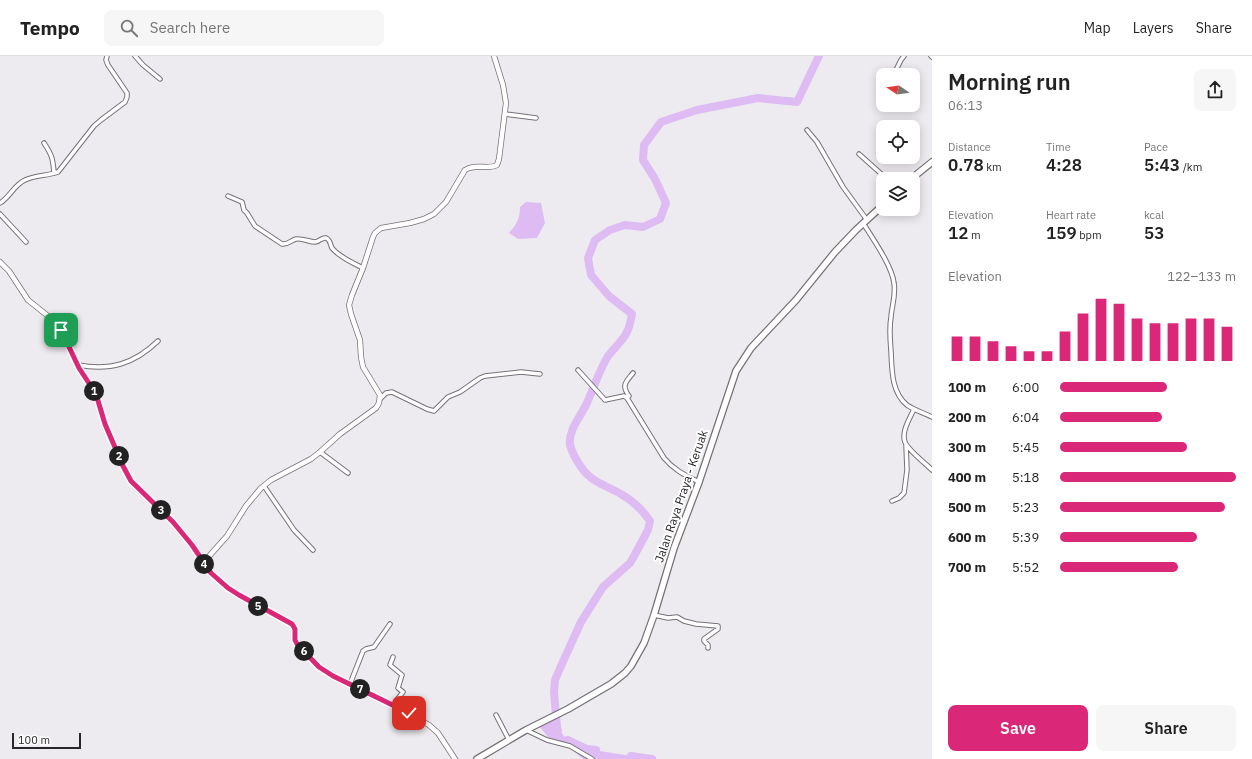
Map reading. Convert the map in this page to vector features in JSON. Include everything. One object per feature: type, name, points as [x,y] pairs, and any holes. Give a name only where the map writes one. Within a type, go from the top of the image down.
[{"type":"main road","points":[[920,172],[932,162]]},
{"type":"main road","name":"Jalan Raya Praya - Keruak","points":[[481,758],[526,730],[568,709],[611,684],[631,666],[644,643],[677,538],[699,482],[732,378],[740,363],[751,348],[791,305],[835,252],[876,212]]},
{"type":"street","points":[[0,203],[24,180],[35,176],[58,172],[94,126],[118,108],[127,99],[126,92],[106,62],[107,56]]},
{"type":"street","points":[[135,56],[142,65],[160,79]]},
{"type":"street","points":[[380,399],[380,394],[373,385],[361,357],[360,340],[350,308],[352,295],[373,237],[379,229],[410,223],[430,217],[446,202],[460,177],[468,168],[496,166],[499,159],[505,114],[505,94],[500,72],[494,56]]},
{"type":"street","points":[[897,68],[904,56]]},
{"type":"street","points":[[505,114],[536,118]]},
{"type":"street","points":[[807,130],[817,142],[865,222],[893,278],[894,295],[890,323],[892,375],[901,398],[907,405],[932,417]]},
{"type":"street","points":[[44,143],[53,158],[54,173]]},
{"type":"street","points":[[859,154],[879,172]]},
{"type":"street","points":[[228,196],[242,202],[244,210],[255,226],[282,244],[296,239],[314,242],[325,238],[330,241],[334,250],[343,257],[363,268]]},
{"type":"street","points":[[0,214],[26,242]]},
{"type":"street","points":[[0,262],[9,271],[28,300],[58,325],[78,365],[96,394],[105,424],[131,481],[173,522],[192,545],[211,573],[228,588],[267,611],[290,622],[295,629],[295,640],[297,644],[319,667],[329,674],[424,721],[435,730],[455,759]]},
{"type":"street","points":[[78,365],[100,368],[124,363],[140,356],[158,341]]},
{"type":"street","points":[[578,370],[605,400],[624,396],[628,398]]},
{"type":"street","points":[[203,563],[227,536],[246,506],[264,486],[271,480],[320,452],[340,434],[376,408],[380,399],[386,393],[392,392],[434,411],[448,397],[460,392],[485,376],[521,372],[540,374]]},
{"type":"street","points":[[633,373],[624,385],[624,390],[664,458],[676,470],[699,482]]},
{"type":"street","points":[[892,501],[899,498],[904,493],[907,470],[906,445],[904,436],[914,409]]},
{"type":"street","points":[[906,445],[932,470]]},
{"type":"street","points":[[320,452],[348,472]]},
{"type":"street","points":[[264,486],[294,530],[314,550]]},
{"type":"street","points":[[654,615],[668,618],[677,617],[684,621],[696,624],[717,625],[718,629],[704,639],[708,648]]},
{"type":"street","points":[[350,684],[358,667],[363,651],[374,647],[390,624]]},
{"type":"street","points":[[393,657],[390,665],[402,675],[398,688],[403,692],[393,705]]},
{"type":"street","points":[[496,715],[510,740]]},
{"type":"street","points":[[526,730],[547,740],[570,746],[592,759]]},
{"type":"shaded area","points":[[526,202],[541,203],[545,223],[537,238],[518,239],[509,233],[518,221],[520,207]]},
{"type":"shaded area","points":[[556,718],[560,730],[566,738],[586,749],[652,759],[583,759],[564,743],[551,741],[540,727]]},
{"type":"waterway","points":[[558,730],[554,692],[555,680],[561,666],[581,622],[603,587],[630,563],[648,530],[650,521],[629,499],[600,483],[585,472],[573,454],[570,445],[573,429],[587,403],[599,373],[608,356],[627,333],[632,314],[609,296],[591,275],[588,258],[595,240],[610,230],[625,225],[643,227],[660,219],[666,203],[655,179],[643,160],[644,145],[661,122],[697,110],[758,98],[797,102],[819,56]]},
{"type":"waterway","points":[[568,740],[587,749],[596,750]]},
{"type":"waterway","points":[[631,756],[652,759]]},
{"type":"route","points":[[61,330],[79,368],[96,394],[105,424],[131,481],[173,522],[192,545],[211,573],[228,588],[239,595],[290,622],[295,629],[295,640],[297,644],[323,670],[409,713]]}]
